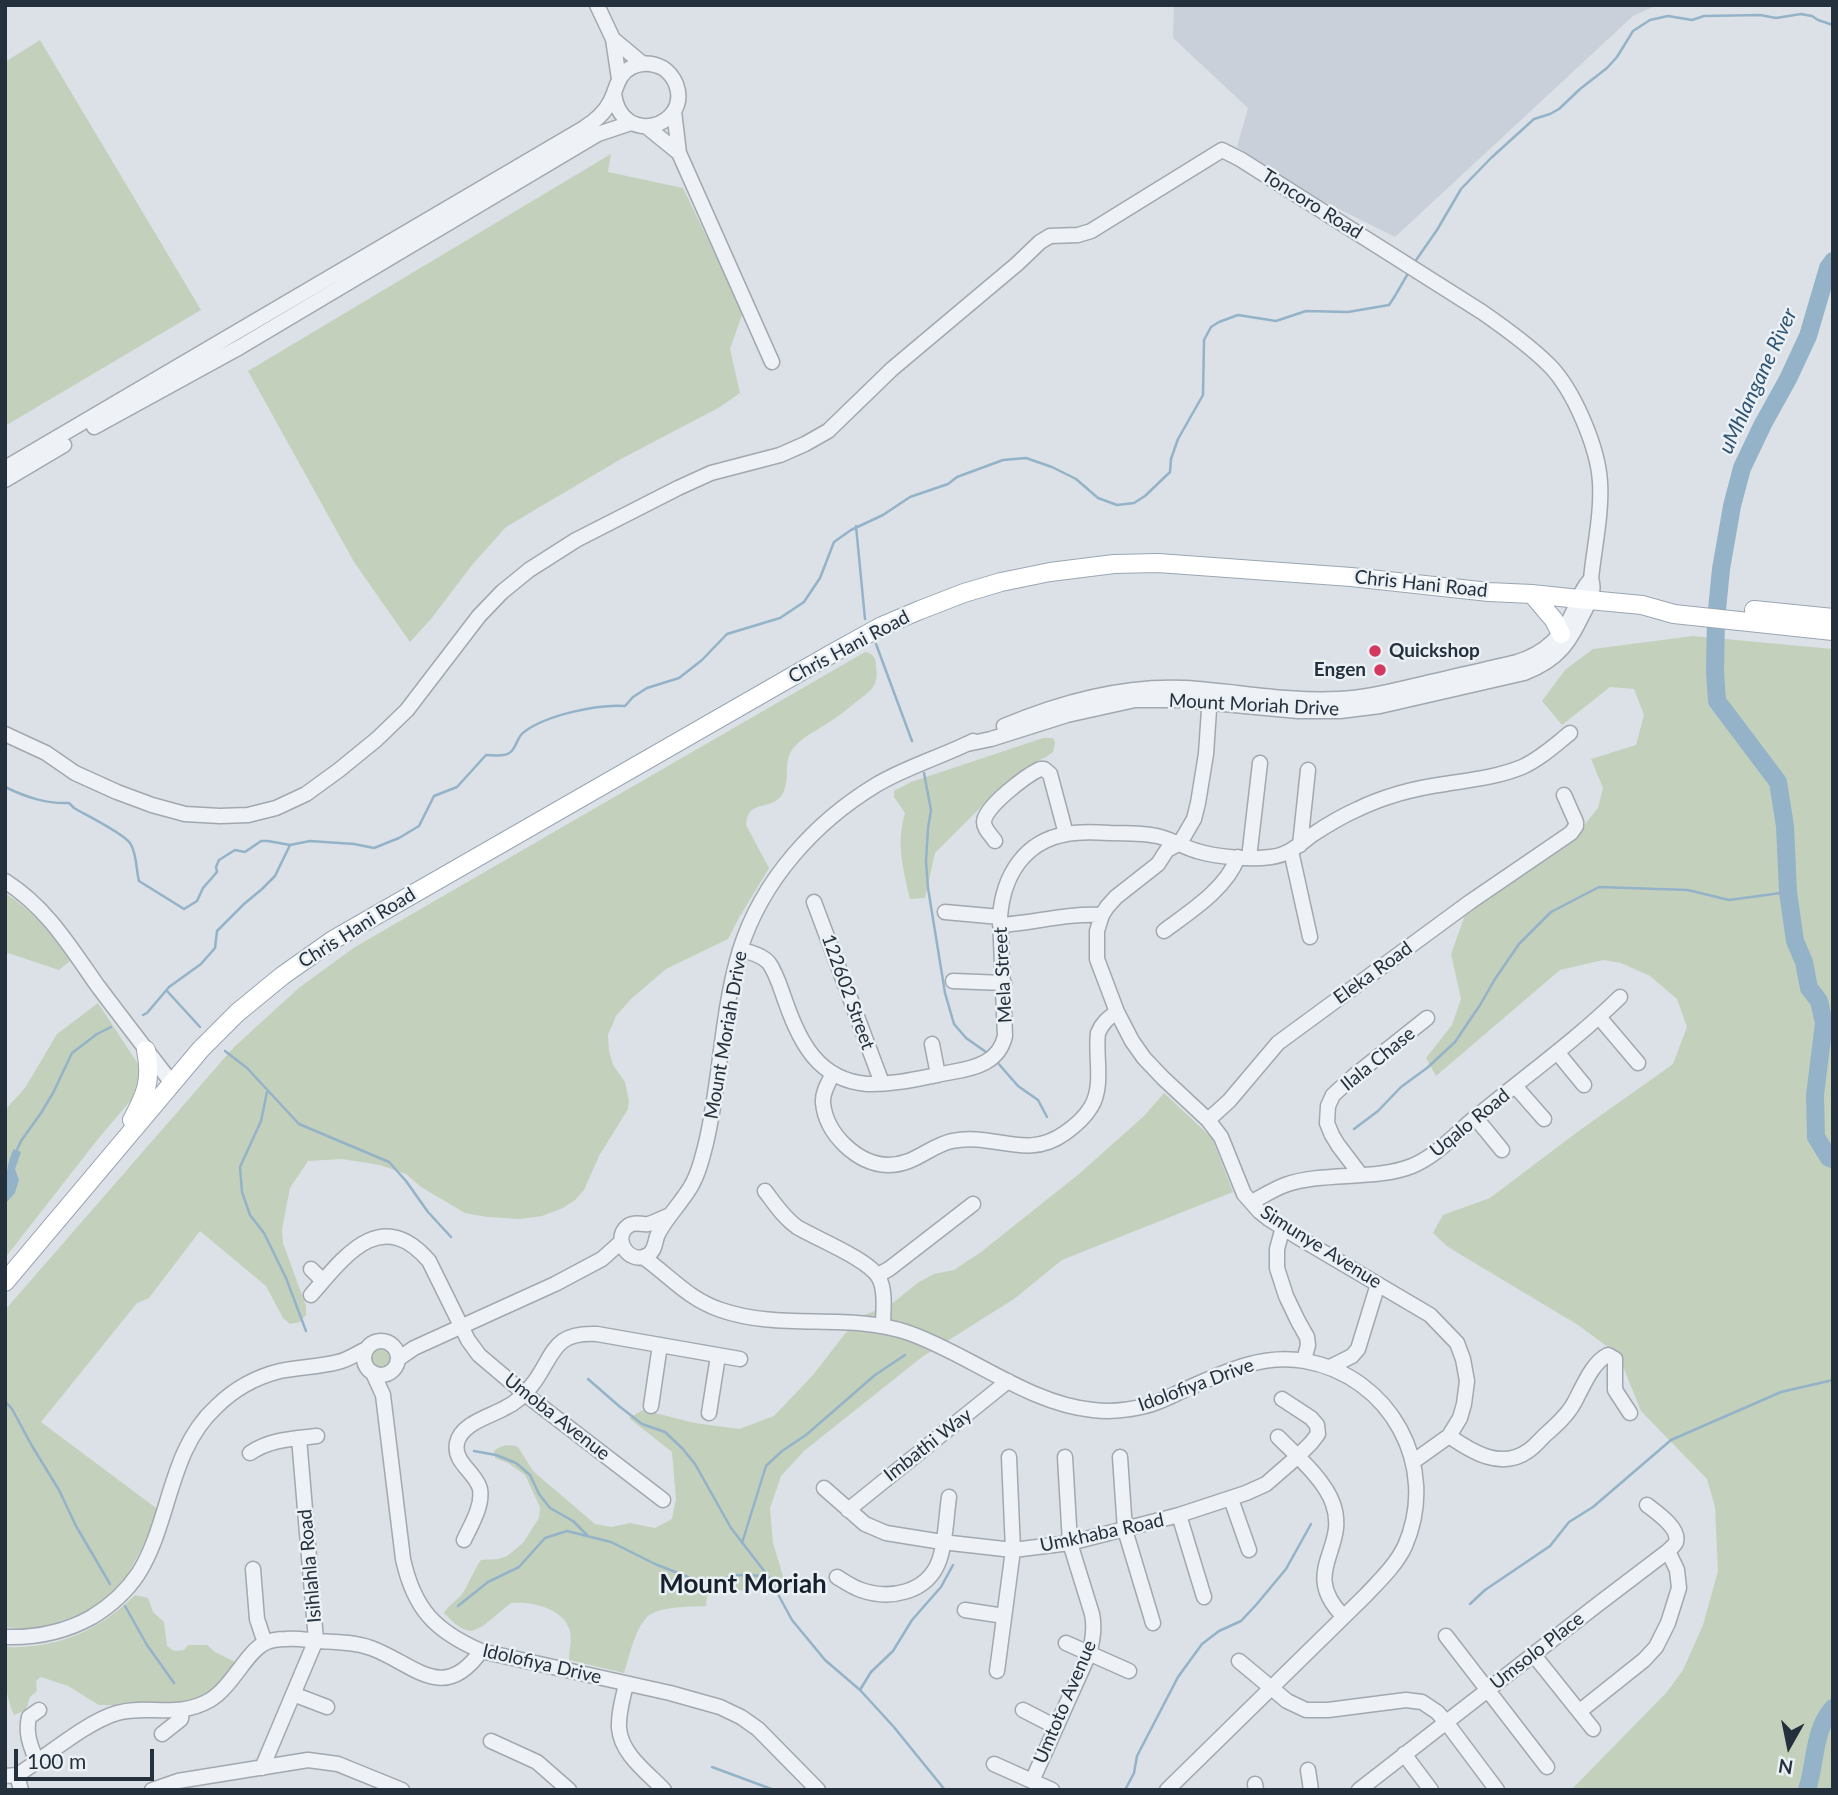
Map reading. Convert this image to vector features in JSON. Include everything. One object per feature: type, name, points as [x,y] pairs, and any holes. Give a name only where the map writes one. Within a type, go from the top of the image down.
[{"type":"main road","name":"Chris Hani Road","points":[[5,1282],[201,1049],[237,1013],[282,976],[333,940],[833,653],[882,626],[964,593],[1050,572],[1158,562],[1351,577],[1773,618],[1833,618]]},
{"type":"main road","points":[[1532,594],[1554,620],[1561,634]]},
{"type":"main road","name":"Chris Hani Road","points":[[1773,618],[1833,631]]},
{"type":"main road","points":[[115,1151],[148,1085],[146,1049]]},
{"type":"street","points":[[597,5],[613,39],[619,79]]},
{"type":"street","points":[[613,39],[643,64]]},
{"type":"street","points":[[5,468],[584,128],[605,111],[619,79],[629,68],[650,63],[660,66],[674,80],[678,101],[674,111],[658,125],[637,126],[620,113],[615,104],[614,93]]},
{"type":"street","points":[[674,111],[678,153],[772,362]]},
{"type":"street","points":[[5,480],[103,421],[240,346],[598,134],[631,123]]},
{"type":"street","points":[[647,127],[678,153]]},
{"type":"street","name":"Toncoro Road","points":[[5,734],[117,792],[152,806],[185,814],[248,815],[276,808],[306,794],[377,739],[407,709],[479,616],[529,570],[576,540],[678,488],[711,473],[780,454],[828,431],[892,369],[1040,242],[1050,236],[1079,235],[1091,231],[1222,149],[1492,319],[1551,366],[1578,406],[1596,457],[1600,482],[1591,579],[1584,587],[1585,599]]},
{"type":"street","name":"Mount Moriah Drive","points":[[1210,697],[1339,699],[1364,696],[1530,658],[1553,643],[1585,599]]},
{"type":"street","name":"Mount Moriah Drive","points":[[643,1257],[649,1254],[668,1216],[690,1187],[701,1162],[740,950],[761,903],[777,877],[811,835],[852,800],[879,783],[1012,723],[1045,710],[1092,697],[1159,688],[1298,711],[1340,711],[1391,703],[1524,673],[1541,666],[1561,651],[1569,641],[1585,599]]},
{"type":"street","points":[[945,912],[1019,924],[1064,916],[1102,915],[1116,897],[1158,864],[1167,850],[1180,843],[1194,819],[1206,754],[1210,697]]},
{"type":"street","points":[[1295,848],[1332,822],[1386,798],[1523,767],[1545,754],[1570,733]]},
{"type":"street","points":[[1164,931],[1214,891],[1243,857],[1260,763]]},
{"type":"street","points":[[995,841],[985,828],[985,815],[1000,799],[1040,768],[1050,774],[1066,834]]},
{"type":"street","points":[[1308,770],[1295,848],[1310,937]]},
{"type":"street","name":"Eleka Road","points":[[1208,1120],[1229,1101],[1278,1043],[1470,902],[1571,833],[1576,826],[1564,795]]},
{"type":"street","name":"Mela Street","points":[[740,950],[768,962],[801,1040],[810,1053],[833,1074],[853,1082],[881,1083],[938,1075],[976,1067],[999,1052],[1006,1027],[1001,901],[1017,864],[1044,842],[1066,834],[1086,832],[1144,834],[1180,843],[1197,851],[1243,857],[1272,857],[1295,848]]},
{"type":"street","points":[[5,881],[27,896],[48,917],[172,1083]]},
{"type":"street","name":"122602 Street","points":[[814,902],[881,1083]]},
{"type":"street","name":"Simunye Avenue","points":[[1102,915],[1097,931],[1097,959],[1117,1012],[1144,1058],[1208,1120],[1221,1137],[1244,1194],[1269,1219],[1430,1315],[1457,1342],[1467,1381],[1460,1418],[1449,1436],[1414,1461]]},
{"type":"street","points":[[953,981],[1004,983]]},
{"type":"street","name":"Uqalo Road","points":[[1252,1202],[1286,1184],[1414,1166],[1557,1052],[1620,997]]},
{"type":"street","points":[[833,1074],[824,1092],[825,1113],[844,1144],[867,1160],[888,1165],[907,1162],[950,1141],[983,1140],[1039,1146],[1058,1138],[1076,1124],[1095,1100],[1098,1033],[1101,1025],[1117,1012]]},
{"type":"street","points":[[1599,1017],[1638,1063]]},
{"type":"street","name":"Ilala Chase","points":[[1360,1174],[1332,1135],[1327,1123],[1328,1106],[1354,1076],[1427,1018]]},
{"type":"street","points":[[932,1044],[938,1075]]},
{"type":"street","points":[[1557,1052],[1584,1085]]},
{"type":"street","points":[[1515,1086],[1544,1119]]},
{"type":"street","points":[[1475,1117],[1502,1150]]},
{"type":"street","points":[[765,1191],[797,1227],[857,1259],[878,1275],[883,1291],[883,1326]]},
{"type":"street","points":[[878,1275],[972,1204]]},
{"type":"street","points":[[643,1257],[637,1257],[624,1247],[623,1232],[631,1224],[647,1224],[668,1216]]},
{"type":"street","points":[[647,1224],[654,1231],[661,1270]]},
{"type":"street","points":[[1283,1227],[1277,1249],[1277,1268],[1286,1296],[1307,1337],[1304,1360]]},
{"type":"street","name":"Umoba Avenue","points":[[311,1295],[359,1244],[384,1237],[398,1238],[411,1244],[429,1261],[460,1325],[479,1355],[525,1394],[663,1500]]},
{"type":"street","points":[[397,1354],[555,1284],[624,1247]]},
{"type":"street","name":"Idolofiya Drive","points":[[643,1257],[687,1294],[722,1311],[764,1319],[883,1326],[906,1332],[1037,1395],[1064,1405],[1093,1410],[1121,1410],[1145,1406],[1243,1365],[1284,1359],[1304,1360],[1330,1367],[1356,1381],[1382,1404],[1404,1435],[1414,1461],[1416,1504],[1409,1536],[1403,1549],[1366,1595],[1167,1790]]},
{"type":"street","points":[[311,1269],[323,1281]]},
{"type":"street","points":[[1330,1367],[1352,1356],[1358,1349],[1378,1284]]},
{"type":"street","points":[[464,1540],[478,1509],[480,1490],[478,1483],[459,1458],[459,1438],[470,1426],[509,1406],[525,1394],[560,1342],[577,1335],[597,1334],[740,1359]]},
{"type":"street","points":[[340,1362],[382,1375],[389,1373],[396,1366],[397,1354],[393,1345],[382,1340],[370,1344],[364,1360],[371,1371]]},
{"type":"street","points":[[651,1406],[660,1345]]},
{"type":"street","points":[[5,1637],[20,1638],[52,1633],[78,1625],[105,1609],[125,1591],[139,1573],[151,1548],[181,1459],[195,1431],[214,1408],[234,1392],[279,1371],[340,1362],[367,1349]]},
{"type":"street","points":[[1449,1436],[1466,1448],[1491,1459],[1510,1459],[1527,1452],[1567,1413],[1599,1361],[1608,1355],[1615,1359],[1615,1390],[1630,1413]]},
{"type":"street","points":[[709,1413],[718,1356]]},
{"type":"street","name":"Idolofiya Drive","points":[[371,1371],[383,1395],[408,1582],[417,1602],[437,1624],[461,1642],[481,1651],[720,1707],[758,1729],[818,1790]]},
{"type":"street","name":"Idolofiya Drive","points":[[383,1395],[392,1402],[389,1373]]},
{"type":"street","name":"Imbathi Way","points":[[848,1510],[1008,1381]]},
{"type":"street","name":"Umkhaba Road","points":[[824,1488],[875,1530],[943,1542],[1013,1550],[1070,1543],[1179,1516],[1266,1484],[1315,1438],[1318,1429],[1311,1418],[1282,1399]]},
{"type":"street","points":[[250,1453],[267,1443],[317,1436]]},
{"type":"street","points":[[1278,1437],[1324,1486],[1334,1505],[1336,1528],[1324,1572],[1324,1583],[1329,1599],[1343,1616]]},
{"type":"street","name":"Isihlahla Road","points":[[262,1768],[316,1640],[299,1438]]},
{"type":"street","points":[[996,1671],[1013,1550],[1009,1457]]},
{"type":"street","name":"Umtoto Avenue","points":[[1032,1781],[1093,1640],[1094,1623],[1070,1543],[1065,1457]]},
{"type":"street","points":[[1120,1457],[1125,1530],[1153,1623]]},
{"type":"street","points":[[837,1577],[863,1591],[892,1594],[918,1587],[934,1571],[939,1561],[949,1497]]},
{"type":"street","points":[[1231,1499],[1249,1550]]},
{"type":"street","points":[[1580,1711],[1644,1660],[1656,1647],[1668,1623],[1679,1588],[1677,1570],[1668,1551],[1676,1540],[1672,1528],[1664,1518],[1647,1505]]},
{"type":"street","points":[[1179,1516],[1204,1597]]},
{"type":"street","name":"Umsolo Place","points":[[1362,1789],[1487,1689],[1668,1551]]},
{"type":"street","points":[[253,1569],[257,1619],[265,1643]]},
{"type":"street","points":[[965,1610],[1004,1616]]},
{"type":"street","points":[[1446,1636],[1547,1767]]},
{"type":"street","points":[[20,1790],[11,1776],[37,1762],[102,1718],[130,1711],[182,1710],[197,1706],[221,1692],[265,1643],[288,1639],[357,1644],[372,1648],[422,1675],[432,1677],[463,1672],[481,1651]]},
{"type":"street","points":[[1066,1643],[1129,1671]]},
{"type":"street","points":[[1534,1654],[1593,1729]]},
{"type":"street","points":[[1239,1661],[1287,1701],[1306,1710],[1328,1710],[1406,1700],[1422,1702],[1446,1722],[1497,1790]]},
{"type":"street","points":[[626,1684],[619,1729],[625,1748],[664,1790]]},
{"type":"street","points":[[293,1694],[327,1707]]},
{"type":"street","points":[[37,1762],[27,1726],[29,1717],[39,1710]]},
{"type":"street","points":[[162,1734],[181,1719],[182,1710]]},
{"type":"street","points":[[1023,1710],[1056,1727]]},
{"type":"street","points":[[491,1741],[537,1762],[569,1790]]},
{"type":"street","points":[[1404,1754],[1431,1790]]},
{"type":"street","points":[[152,1790],[178,1781],[308,1760],[338,1764],[402,1790]]},
{"type":"street","name":"Umtoto Avenue","points":[[994,1764],[1052,1790]]},
{"type":"street","points":[[1308,1770],[1311,1790]]},
{"type":"shaded area","points":[[1174,5],[1657,5],[1633,16],[1395,237],[1321,200],[1237,147],[1248,108],[1173,38]]},
{"type":"green space","points":[[40,40],[201,310],[5,426],[5,62]]},
{"type":"green space","points":[[611,154],[608,172],[683,188],[743,312],[730,349],[740,393],[720,407],[621,459],[506,527],[410,642],[354,562],[248,371]]},
{"type":"green space","points":[[1693,636],[1833,649],[1833,1790],[1571,1790],[1667,1692],[1683,1670],[1703,1625],[1718,1571],[1715,1507],[1707,1479],[1641,1411],[1616,1353],[1578,1325],[1448,1247],[1433,1233],[1443,1215],[1490,1198],[1673,1064],[1687,1027],[1677,999],[1650,976],[1621,963],[1603,960],[1560,970],[1436,1076],[1426,1058],[1452,1025],[1461,999],[1451,954],[1468,907],[1578,833],[1598,808],[1603,788],[1591,759],[1636,745],[1644,715],[1634,689],[1610,687],[1562,725],[1542,701],[1565,670],[1593,649]]},
{"type":"green space","points":[[865,652],[872,655],[876,661],[876,681],[873,687],[841,714],[794,747],[788,758],[783,793],[773,802],[751,811],[748,816],[746,825],[769,868],[728,939],[666,969],[631,999],[616,1016],[608,1035],[609,1051],[613,1065],[625,1082],[628,1109],[599,1156],[584,1190],[563,1208],[542,1216],[520,1219],[487,1217],[465,1213],[421,1187],[406,1174],[380,1165],[342,1159],[308,1161],[290,1188],[282,1229],[283,1243],[306,1306],[306,1315],[300,1322],[290,1324],[283,1318],[266,1286],[200,1231],[149,1298],[137,1303],[41,1422],[156,1508],[157,1512],[142,1548],[124,1581],[95,1609],[34,1630],[5,1627],[5,1310],[234,1047],[300,987],[355,947]]},
{"type":"green space","points":[[1043,738],[1053,738],[1053,752],[1037,761],[984,804],[935,853],[925,898],[910,899],[901,845],[905,813],[894,797],[894,791],[911,782]]},
{"type":"green space","points":[[5,893],[41,924],[70,961],[59,970],[5,952]]},
{"type":"green space","points":[[98,1003],[138,1064],[142,1073],[138,1092],[5,1258],[5,1110],[25,1088],[57,1034]]},
{"type":"green space","points":[[1164,1093],[1212,1138],[1233,1192],[1062,1260],[1014,1299],[922,1357],[804,1451],[781,1476],[770,1508],[773,1543],[786,1586],[765,1593],[750,1589],[707,1596],[706,1606],[652,1613],[639,1629],[624,1673],[569,1660],[571,1634],[567,1623],[554,1612],[537,1605],[511,1603],[483,1626],[472,1631],[460,1627],[444,1613],[462,1594],[481,1560],[507,1556],[523,1543],[539,1518],[540,1507],[525,1475],[495,1458],[494,1451],[505,1446],[518,1447],[533,1471],[595,1524],[611,1527],[630,1523],[655,1528],[672,1519],[676,1499],[672,1452],[629,1418],[643,1410],[695,1423],[739,1429],[774,1416],[864,1315],[889,1306],[919,1282],[934,1274],[954,1270],[981,1252],[1079,1174],[1144,1116]]},
{"type":"green space","points":[[381,1348],[388,1351],[391,1358],[388,1365],[381,1368],[374,1365],[371,1358],[374,1351]]},
{"type":"green space","points":[[135,1595],[148,1598],[153,1612],[164,1622],[167,1646],[174,1651],[184,1650],[188,1645],[207,1645],[237,1663],[216,1688],[182,1706],[99,1705],[68,1686],[41,1677],[36,1681],[37,1691],[30,1697],[26,1710],[14,1715],[7,1691],[5,1647],[42,1645],[76,1635],[107,1619]]},
{"type":"water","points":[[14,1149],[21,1152],[15,1169],[19,1180],[15,1193],[5,1204],[8,1168]]},
{"type":"waterway","points":[[1414,263],[1461,189],[1491,158],[1534,119],[1559,109],[1607,68],[1633,31],[1650,20],[1668,16],[1692,20],[1704,16],[1760,15],[1776,18],[1801,14],[1833,25]]},
{"type":"waterway","name":"uMhlangane River","points":[[1833,261],[1828,268],[1808,336],[1742,468],[1721,569],[1715,671],[1717,701],[1778,782],[1785,826],[1788,892],[1795,941],[1804,962],[1809,988],[1819,1001],[1824,1023],[1815,1095],[1816,1137],[1829,1158],[1833,1159]]},
{"type":"waterway","points":[[5,787],[36,799],[69,803],[120,834],[132,847],[139,881],[184,909],[197,901],[203,888],[217,872],[219,860],[235,850],[245,852],[261,841],[290,845],[310,841],[374,848],[419,826],[434,796],[457,787],[486,755],[511,752],[521,735],[534,726],[573,712],[625,706],[647,688],[679,678],[702,660],[727,634],[780,618],[804,602],[820,578],[834,542],[910,497],[1003,460],[1026,458],[1076,479],[1098,498],[1117,505],[1134,503],[1170,472],[1178,439],[1203,395],[1204,340],[1211,327],[1238,315],[1276,321],[1306,311],[1348,312],[1389,305],[1409,272]]},
{"type":"waterway","points":[[856,526],[865,619]]},
{"type":"waterway","points":[[876,644],[912,741]]},
{"type":"waterway","points":[[924,773],[931,810],[926,861],[928,888],[945,993],[954,1024],[966,1038],[986,1052]]},
{"type":"waterway","points":[[143,1015],[169,987],[201,964],[215,948],[217,931],[275,876],[290,845]]},
{"type":"waterway","points":[[1354,1129],[1455,1042],[1519,944],[1551,912],[1599,887],[1688,890],[1729,900],[1788,892]]},
{"type":"waterway","points":[[167,991],[200,1027]]},
{"type":"waterway","points":[[16,1152],[53,1093],[72,1053],[111,1027]]},
{"type":"waterway","points":[[225,1051],[247,1068],[299,1124],[389,1162],[451,1237]]},
{"type":"waterway","points":[[997,1062],[1018,1086],[1038,1100],[1047,1117]]},
{"type":"waterway","points":[[267,1092],[261,1121],[240,1167],[242,1192],[250,1215],[264,1233],[286,1278],[306,1331]]},
{"type":"waterway","points":[[742,1543],[766,1466],[875,1375],[905,1355]]},
{"type":"waterway","points":[[588,1379],[642,1424],[665,1432],[682,1448],[695,1464],[731,1528],[768,1576],[792,1620],[825,1660],[860,1690],[893,1726],[945,1790]]},
{"type":"waterway","points":[[1470,1604],[1485,1590],[1550,1546],[1569,1522],[1593,1507],[1671,1440],[1781,1392],[1833,1380]]},
{"type":"waterway","points":[[5,1401],[59,1490],[76,1526],[110,1584]]},
{"type":"waterway","points":[[474,1451],[496,1455],[516,1463],[530,1475],[539,1494],[550,1508],[573,1521],[587,1535]]},
{"type":"waterway","points":[[1125,1790],[1134,1773],[1137,1756],[1178,1677],[1202,1644],[1219,1631],[1241,1621],[1256,1605],[1286,1569],[1311,1524]]},
{"type":"waterway","points":[[458,1606],[488,1582],[519,1567],[545,1538],[567,1531],[611,1542],[655,1564],[706,1584],[737,1575],[767,1576]]},
{"type":"waterway","points":[[860,1690],[871,1672],[893,1651],[912,1620],[941,1587],[953,1565]]},
{"type":"waterway","points":[[125,1606],[147,1645],[174,1683]]},
{"type":"waterway","name":"uMhlangane River","points":[[1807,1790],[1818,1736],[1833,1708]]},
{"type":"waterway","points":[[712,1767],[774,1790]]},
{"type":"place","name":"Quickshop","points":[[1375,651]]},
{"type":"place","name":"Engen","points":[[1380,670]]},
{"type":"district","name":"Mount Moriah","points":[[743,1585]]}]
